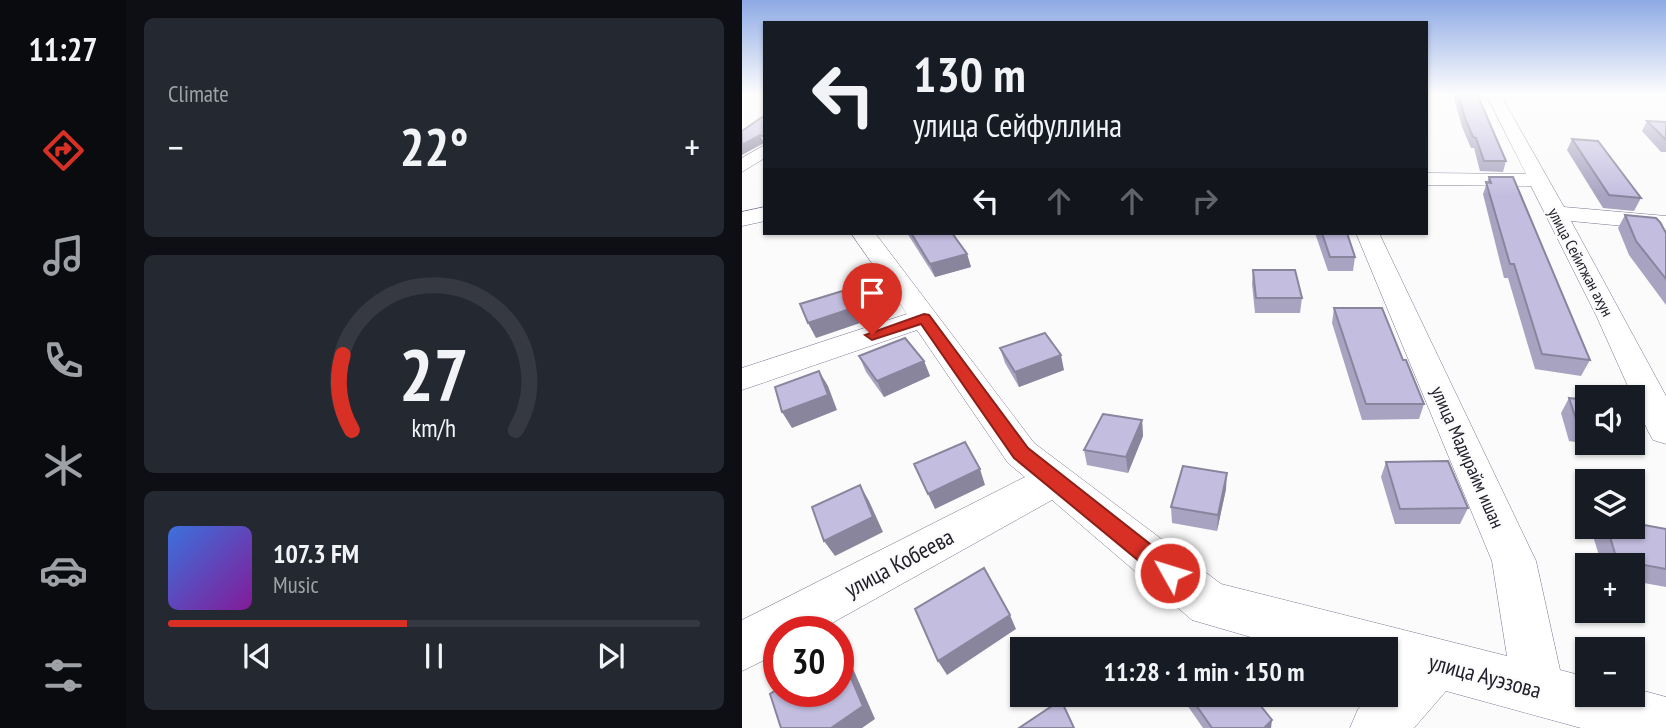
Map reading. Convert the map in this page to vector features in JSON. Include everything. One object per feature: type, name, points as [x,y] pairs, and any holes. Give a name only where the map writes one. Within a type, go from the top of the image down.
[{"type":"street","name":"улица Сейитжан ахун","points":[[1511,128],[1666,431]]},
{"type":"street","points":[[742,166],[763,151]]},
{"type":"street","points":[[1428,179],[1539,181]]},
{"type":"street","points":[[1556,213],[1666,223]]},
{"type":"street","points":[[742,219],[763,214]]},
{"type":"street","name":"улица Ауэзова","points":[[864,235],[1021,453],[1209,604],[1335,637]]},
{"type":"street","name":"улица Мадирайм ишан","points":[[1369,235],[1514,561],[1539,691]]},
{"type":"street","points":[[742,379],[924,318]]},
{"type":"street","name":"улица Кобеева","points":[[742,646],[1055,480]]},
{"type":"street","name":"улица Ауэзова","points":[[1398,654],[1666,724]]},
{"type":"street","points":[[1377,728],[1437,664]]},
{"type":"building","points":[[746,128],[763,128],[763,136],[760,135],[742,145],[742,131]]},
{"type":"building","points":[[1469,128],[1492,128],[1506,161],[1484,161],[1476,138]]},
{"type":"building","points":[[1654,128],[1666,128],[1666,140]]},
{"type":"building","points":[[1572,139],[1598,141],[1641,198],[1609,195]]},
{"type":"building","points":[[1489,177],[1513,177],[1590,360],[1542,354],[1514,264],[1510,264],[1486,182],[1491,183]]},
{"type":"building","points":[[1625,215],[1656,218],[1660,222],[1666,233],[1666,279],[1636,241]]},
{"type":"building","points":[[912,235],[953,235],[967,254],[930,264]]},
{"type":"building","points":[[1323,235],[1348,235],[1355,257],[1330,257]]},
{"type":"building","points":[[1253,270],[1295,270],[1302,298],[1256,298]]},
{"type":"building","points":[[849,289],[859,306],[808,323],[800,304]]},
{"type":"building","points":[[1334,308],[1382,308],[1424,404],[1366,404]]},
{"type":"building","points":[[1045,333],[1061,355],[1015,372],[1000,348]]},
{"type":"building","points":[[905,338],[924,361],[877,381],[859,356]]},
{"type":"building","points":[[819,371],[828,395],[782,412],[775,387]]},
{"type":"building","points":[[1569,398],[1575,399],[1575,416]]},
{"type":"building","points":[[1103,414],[1142,420],[1126,457],[1084,450]]},
{"type":"building","points":[[965,442],[980,469],[928,494],[914,464]]},
{"type":"building","points":[[1448,461],[1468,508],[1400,509],[1386,462]]},
{"type":"building","points":[[1183,466],[1227,473],[1218,515],[1171,507]]},
{"type":"building","points":[[860,485],[873,517],[824,541],[812,507]]},
{"type":"building","points":[[1645,525],[1666,529],[1666,569],[1645,565],[1645,553],[1615,553],[1611,539],[1645,539]]},
{"type":"building","points":[[984,568],[1010,615],[938,661],[915,609]]},
{"type":"building","points":[[854,685],[863,706],[831,728],[781,728],[774,707],[854,707]]},
{"type":"building","points":[[1050,707],[1064,707],[1074,728],[1019,728]]},
{"type":"building","points":[[1197,707],[1262,707],[1272,720],[1264,728],[1212,728]]},
{"type":"route","points":[[872,335],[924,318],[1021,453],[1170,573]]}]
